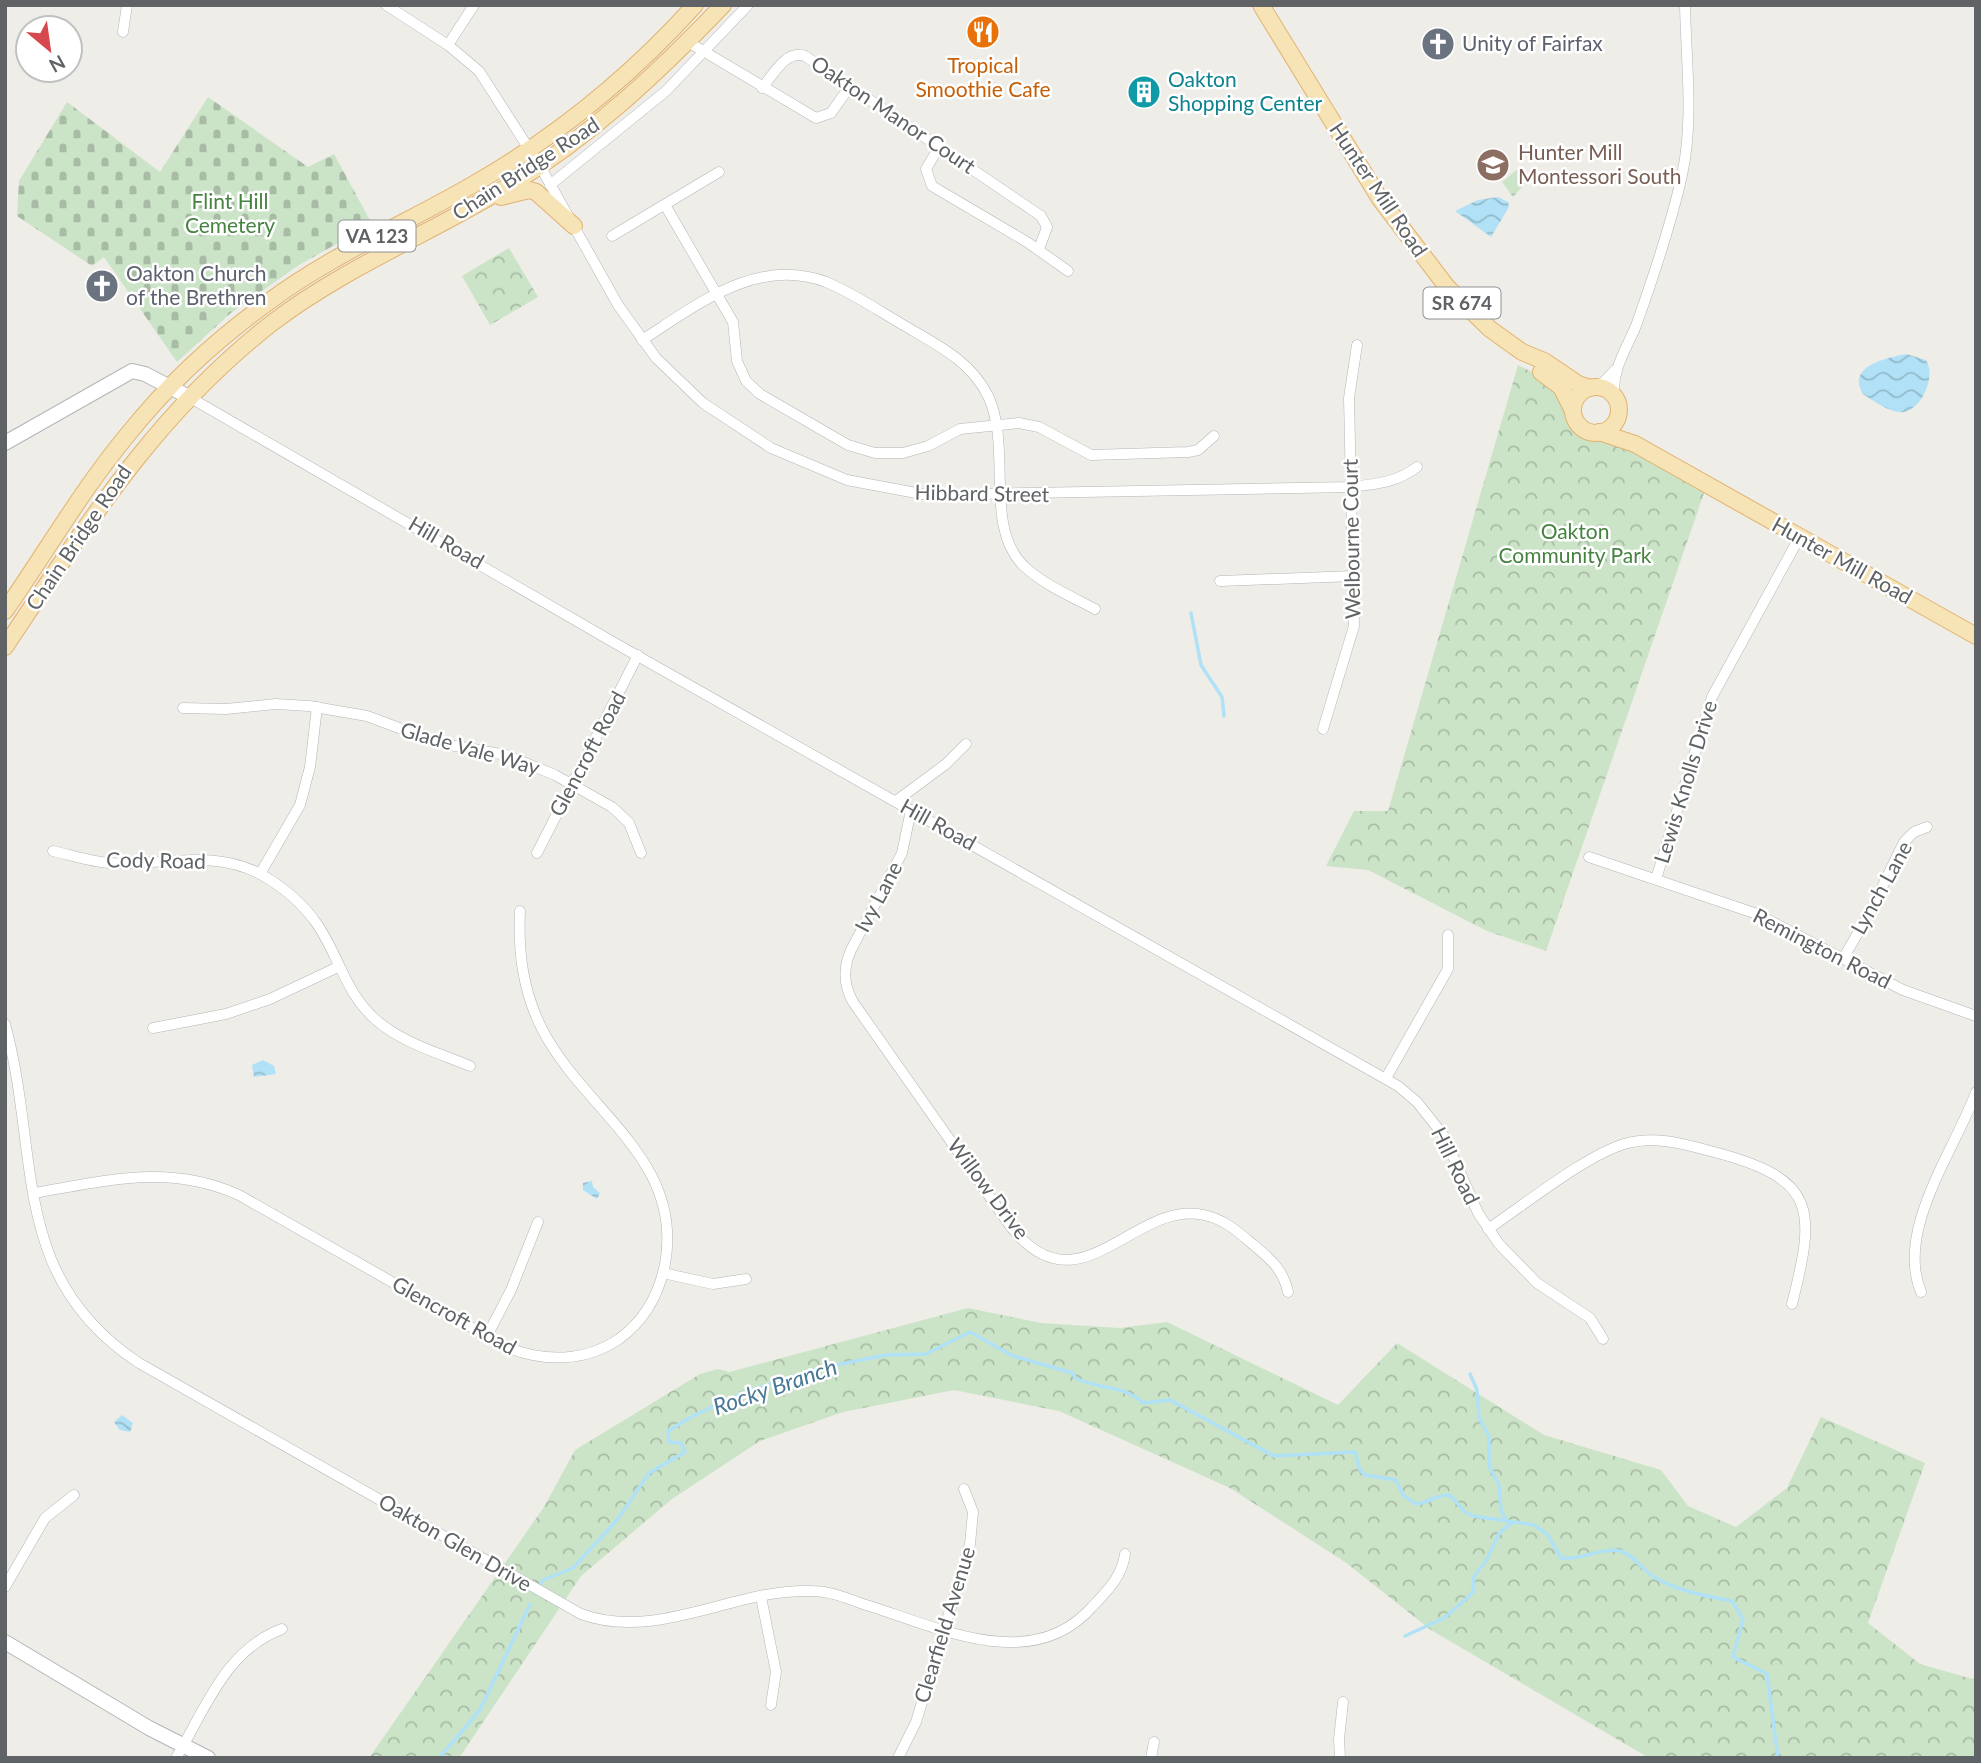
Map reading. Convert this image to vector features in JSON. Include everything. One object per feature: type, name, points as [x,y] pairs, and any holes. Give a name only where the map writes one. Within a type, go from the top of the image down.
[{"type":"main road","name":"Chain Bridge Road","points":[[5,611],[111,455],[169,386],[231,331],[302,278],[474,184],[529,149],[600,97],[695,5]]},
{"type":"main road","name":"Chain Bridge Road","points":[[5,648],[132,461],[189,397],[240,349],[311,295],[484,200],[540,166],[614,111],[688,42],[723,5]]},
{"type":"main road","name":"Hunter Mill Road","points":[[1261,5],[1353,157],[1404,234],[1469,310],[1561,387],[1583,429],[1626,439],[1976,636]]},
{"type":"main road","points":[[484,200],[529,190],[536,192],[574,226]]},
{"type":"main road","name":"Hunter Mill Road","points":[[1522,352],[1592,387],[1606,389],[1630,429],[1679,459],[1708,485]]},
{"type":"main road","points":[[1573,411],[1577,396],[1592,387]]},
{"type":"main road","points":[[1599,432],[1612,425],[1617,404]]},
{"type":"street","points":[[124,32],[127,5]]},
{"type":"street","name":"Hibbard Street","points":[[386,5],[448,45],[479,71],[540,166],[642,340],[673,377],[703,403],[748,435],[796,461],[846,480],[899,492],[950,497],[1350,487],[1388,483],[1404,477],[1417,467]]},
{"type":"street","points":[[448,45],[474,5]]},
{"type":"street","points":[[550,184],[641,112],[705,54],[748,5]]},
{"type":"street","points":[[1617,404],[1614,383],[1618,367],[1637,322],[1683,172],[1688,116],[1685,5]]},
{"type":"street","points":[[688,42],[812,117],[821,118],[831,113],[850,86]]},
{"type":"street","name":"Oakton Manor Court","points":[[762,88],[787,57],[797,53],[818,63],[1041,216],[1047,227],[1038,249]]},
{"type":"street","points":[[939,147],[926,169],[932,186],[1038,249],[1068,271]]},
{"type":"street","points":[[612,236],[719,172]]},
{"type":"street","points":[[665,205],[733,322],[740,371],[752,388],[848,445],[875,453],[903,453],[928,446],[960,429],[996,424],[1032,424],[1091,455],[1188,452],[1199,450],[1214,436]]},
{"type":"street","points":[[642,340],[717,293],[745,281],[774,275],[806,277],[836,287],[962,362],[988,396],[996,424],[1006,536],[1019,560],[1035,575],[1094,609]]},
{"type":"street","name":"Welbourne Court","points":[[1323,729],[1352,637],[1354,576],[1350,487],[1350,383],[1357,345]]},
{"type":"street","points":[[1592,387],[1606,380],[1618,367]]},
{"type":"street","points":[[5,443],[132,371],[189,397]]},
{"type":"street","name":"Hill Road","points":[[189,397],[1386,1078],[1417,1102],[1444,1136],[1469,1195],[1488,1229],[1516,1264],[1537,1283],[1590,1318],[1603,1339]]},
{"type":"street","name":"Lewis Knolls Drive","points":[[1656,879],[1712,697],[1799,538]]},
{"type":"street","points":[[1220,581],[1354,576]]},
{"type":"street","name":"Glencroft Road","points":[[537,853],[639,655]]},
{"type":"street","name":"Glade Vale Way","points":[[183,708],[226,709],[284,704],[317,707],[367,716],[439,743],[506,755],[571,783],[622,816],[634,832],[640,853]]},
{"type":"street","points":[[260,874],[300,805],[310,767],[317,707]]},
{"type":"street","points":[[896,801],[946,764],[966,744]]},
{"type":"street","name":"Ivy Lane","points":[[845,983],[845,968],[850,950],[902,853],[911,810]]},
{"type":"street","name":"Lynch Lane","points":[[1844,957],[1871,912],[1904,842],[1914,832],[1927,827]]},
{"type":"street","name":"Cody Road","points":[[53,850],[110,863],[191,858],[234,864],[260,874],[302,904],[318,926],[349,990],[375,1019],[398,1036],[470,1066]]},
{"type":"street","name":"Remington Road","points":[[1589,857],[1757,914],[1903,989],[1976,1016]]},
{"type":"street","name":"Glencroft Road","points":[[34,1193],[158,1175],[197,1179],[218,1185],[508,1348],[537,1357],[556,1359],[586,1354],[617,1340],[640,1319],[657,1291],[663,1273],[668,1227],[659,1185],[645,1162],[578,1080],[542,1030],[525,986],[519,944],[520,911]]},
{"type":"street","points":[[1386,1078],[1448,969],[1448,935]]},
{"type":"street","points":[[153,1028],[226,1014],[270,999],[338,967]]},
{"type":"street","name":"Willow Drive","points":[[845,983],[853,1002],[1011,1227],[1026,1243],[1053,1256],[1081,1259],[1107,1251],[1167,1216],[1204,1215],[1231,1226],[1274,1262],[1286,1280],[1288,1292]]},
{"type":"street","name":"Oakton Glen Drive","points":[[5,1024],[42,1239],[61,1284],[85,1319],[115,1348],[581,1614],[613,1623],[636,1623],[796,1591],[828,1593],[945,1629],[1005,1644],[1022,1644],[1055,1635],[1085,1615],[1115,1582],[1125,1554]]},
{"type":"street","points":[[1921,1292],[1913,1257],[1921,1218],[1976,1092]]},
{"type":"street","points":[[1488,1229],[1609,1150],[1642,1141],[1677,1143],[1765,1167],[1795,1192],[1807,1231],[1792,1304]]},
{"type":"street","points":[[487,1336],[511,1290],[538,1222]]},
{"type":"street","points":[[663,1273],[713,1284],[746,1279]]},
{"type":"street","name":"Clearfield Avenue","points":[[898,1758],[916,1722],[974,1523],[973,1512],[964,1489]]},
{"type":"street","points":[[5,1587],[45,1518],[74,1495]]},
{"type":"street","points":[[761,1597],[776,1672],[771,1705]]},
{"type":"street","points":[[180,1752],[224,1676],[242,1652],[282,1629]]},
{"type":"street","points":[[5,1642],[180,1752],[208,1758]]},
{"type":"street","points":[[1340,1758],[1343,1702]]},
{"type":"street","points":[[1152,1758],[1154,1742]]},
{"type":"green space","name":"Flint Hill Cemetery","points":[[208,97],[308,167],[334,154],[372,224],[299,265],[232,312],[177,362],[104,257],[92,266],[17,216],[19,181],[67,102],[160,172]]},
{"type":"green space","points":[[1519,168],[1531,177],[1513,197],[1502,182]]},
{"type":"green space","points":[[509,248],[538,297],[490,325],[462,276]]},
{"type":"green space","name":"Oakton Community Park","points":[[1518,365],[1544,378],[1567,407],[1570,425],[1592,437],[1622,441],[1704,493],[1546,951],[1487,931],[1368,870],[1326,866],[1354,811],[1388,811]]},
{"type":"green space","points":[[968,1308],[1041,1323],[1120,1328],[1167,1322],[1338,1405],[1397,1343],[1544,1435],[1661,1470],[1688,1506],[1736,1527],[1787,1488],[1821,1417],[1925,1463],[1868,1623],[1920,1664],[1976,1680],[1976,1758],[1649,1758],[1431,1630],[1345,1562],[1230,1488],[1059,1411],[954,1390],[843,1412],[760,1441],[672,1499],[581,1576],[459,1758],[369,1758],[544,1507],[575,1450],[700,1374],[718,1369],[729,1372]]},
{"type":"water","points":[[1498,197],[1508,202],[1509,207],[1491,237],[1455,211],[1478,200]]},
{"type":"water","points":[[1906,354],[1926,360],[1929,366],[1926,390],[1917,404],[1911,409],[1899,412],[1863,394],[1859,384],[1864,370],[1879,361]]},
{"type":"water","points":[[263,1060],[274,1066],[276,1074],[254,1077],[252,1065]]},
{"type":"water","points":[[592,1181],[593,1187],[600,1193],[597,1199],[583,1190],[583,1183]]},
{"type":"water","points":[[122,1415],[133,1423],[130,1432],[120,1430],[114,1422]]},
{"type":"waterway","points":[[1191,613],[1201,665],[1222,697],[1224,716]]},
{"type":"waterway","name":"Rocky Branch","points":[[535,1594],[543,1580],[573,1568],[617,1520],[649,1473],[685,1452],[681,1443],[669,1442],[668,1431],[740,1394],[816,1369],[886,1355],[926,1354],[970,1332],[1013,1356],[1073,1373],[1075,1378],[1094,1385],[1126,1392],[1143,1403],[1170,1400],[1274,1456],[1355,1452],[1360,1470],[1365,1475],[1396,1480],[1403,1495],[1416,1504],[1450,1495],[1465,1512],[1473,1516],[1534,1525],[1547,1534],[1561,1558],[1576,1558],[1613,1550],[1624,1552],[1663,1582],[1732,1601],[1743,1619],[1733,1657],[1767,1674],[1778,1758]]},
{"type":"waterway","points":[[1470,1374],[1477,1390],[1479,1418],[1489,1436],[1489,1466],[1499,1485],[1501,1510],[1506,1521]]},
{"type":"waterway","points":[[1405,1636],[1444,1618],[1473,1592],[1474,1576],[1486,1561],[1500,1532],[1513,1522]]},
{"type":"waterway","name":"Rocky Branch","points":[[439,1758],[480,1710],[530,1604]]},
{"type":"place","name":"Tropical Smoothie Cafe","points":[[983,32]]},
{"type":"place","name":"Unity of Fairfax","points":[[1438,44]]},
{"type":"place","name":"Oakton Shopping Center","points":[[1144,92]]},
{"type":"place","name":"Hunter Mill Montessori South","points":[[1493,165]]},
{"type":"place","name":"Oakton Church of the Brethren","points":[[102,286]]}]
